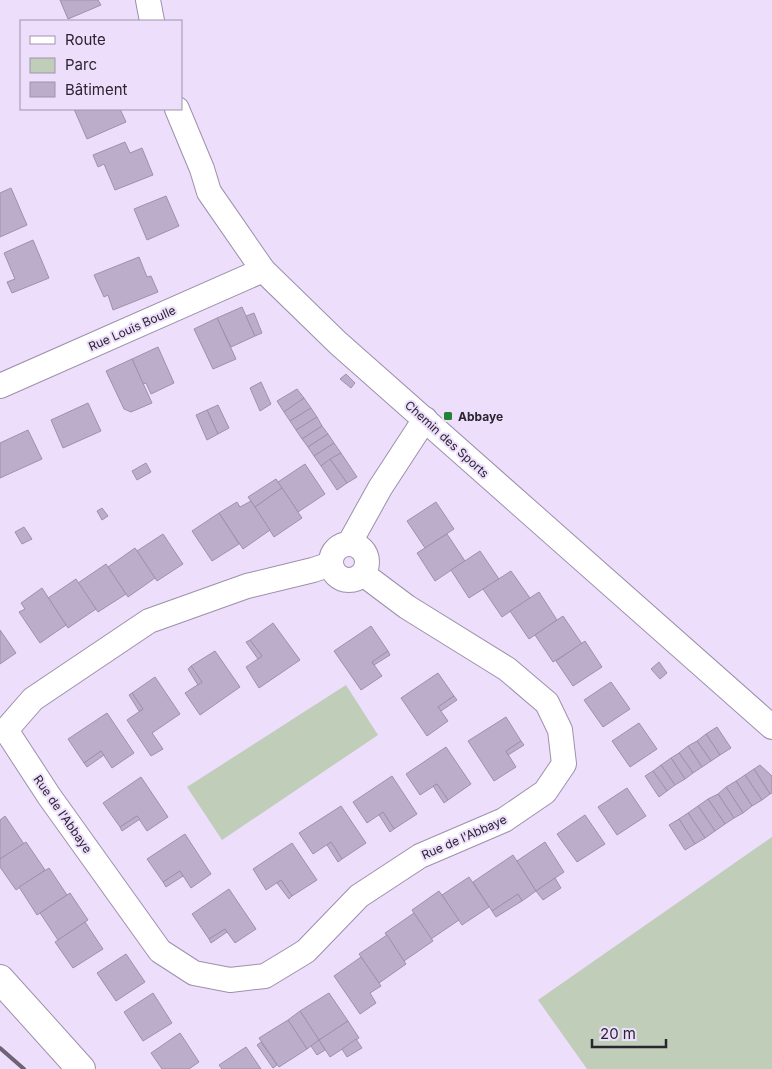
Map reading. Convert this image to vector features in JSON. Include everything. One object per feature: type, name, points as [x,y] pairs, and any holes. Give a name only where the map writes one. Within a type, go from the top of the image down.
[{"type":"street","points":[[148,0],[152,20]]},
{"type":"street","name":"Chemin des Sports","points":[[176,110],[202,169],[209,192],[263,270],[338,343],[772,727]]},
{"type":"street","name":"Rue Louis Boulle","points":[[0,386],[263,270]]},
{"type":"street","points":[[349,544],[380,488],[425,419]]},
{"type":"street","points":[[349,544],[361,548],[367,563],[363,574],[353,580],[342,579],[336,576],[331,564],[333,552],[343,545],[349,544]]},
{"type":"street","name":"Rue de l'Abbaye","points":[[331,564],[247,586],[149,621],[33,700],[3,731],[160,951],[194,973],[230,980],[265,976],[306,951],[359,896],[420,856],[504,820],[545,792],[564,764],[560,730],[546,703],[507,669],[406,607],[363,574]]},
{"type":"street","points":[[0,979],[81,1069]]},
{"type":"green space","points":[[346,685],[378,735],[222,840],[187,787]]},
{"type":"green space","points":[[772,837],[772,1069],[587,1069],[538,1000]]},
{"type":"building","points":[[60,0],[98,0],[101,5],[68,19]]},
{"type":"building","points":[[74,110],[120,110],[126,122],[87,139]]},
{"type":"building","points":[[125,142],[130,153],[142,148],[153,175],[115,190],[104,164],[98,167],[93,155]]},
{"type":"building","points":[[11,188],[27,225],[0,237],[0,193]]},
{"type":"building","points":[[166,196],[179,226],[147,240],[134,209]]},
{"type":"building","points":[[33,240],[49,278],[12,293],[7,282],[15,279],[4,253]]},
{"type":"building","points":[[139,257],[147,277],[151,276],[158,292],[113,310],[108,295],[104,297],[94,275]]},
{"type":"building","points":[[242,307],[255,336],[231,347],[217,318]]},
{"type":"building","points":[[254,313],[262,333],[255,336],[246,316]]},
{"type":"building","points":[[217,318],[236,359],[213,369],[194,329]]},
{"type":"building","points":[[158,347],[174,383],[151,394],[146,383],[143,384],[132,359]]},
{"type":"building","points":[[132,359],[152,403],[131,412],[124,409],[106,371]]},
{"type":"building","points":[[346,374],[355,383],[351,388],[340,379]]},
{"type":"building","points":[[261,382],[271,404],[260,411],[250,388]]},
{"type":"building","points":[[297,389],[304,398],[284,412],[277,401]]},
{"type":"building","points":[[304,398],[311,408],[290,421],[284,412]]},
{"type":"building","points":[[88,403],[101,431],[63,448],[51,420]]},
{"type":"building","points":[[218,405],[229,428],[218,434],[207,410]]},
{"type":"building","points":[[311,408],[317,417],[296,430],[290,421]]},
{"type":"building","points":[[207,410],[218,434],[207,440],[196,415]]},
{"type":"building","points":[[317,417],[322,426],[302,439],[296,430]]},
{"type":"building","points":[[322,426],[328,434],[308,447],[302,439]]},
{"type":"building","points":[[28,430],[42,459],[0,478],[0,443]]},
{"type":"building","points":[[328,434],[334,443],[314,456],[308,447]]},
{"type":"building","points":[[334,443],[341,453],[321,466],[314,456]]},
{"type":"building","points":[[341,453],[357,477],[347,483],[330,459]]},
{"type":"building","points":[[330,459],[347,483],[337,490],[321,466]]},
{"type":"building","points":[[146,463],[151,472],[137,480],[132,471]]},
{"type":"building","points":[[305,464],[325,494],[298,512],[278,482]]},
{"type":"building","points":[[276,479],[282,488],[255,507],[248,497]]},
{"type":"building","points":[[282,488],[302,518],[274,537],[255,507]]},
{"type":"building","points":[[251,501],[270,530],[243,549],[219,513],[237,502],[240,507]]},
{"type":"building","points":[[436,502],[454,529],[425,548],[407,521]]},
{"type":"building","points":[[102,508],[108,516],[102,520],[97,511]]},
{"type":"building","points":[[219,513],[239,544],[212,561],[192,531]]},
{"type":"building","points":[[24,527],[32,539],[22,544],[15,532]]},
{"type":"building","points":[[163,534],[183,564],[157,581],[137,551]]},
{"type":"building","points":[[447,534],[465,561],[435,581],[417,553]]},
{"type":"building","points":[[135,548],[155,578],[128,597],[108,567]]},
{"type":"building","points":[[480,551],[499,579],[469,598],[451,570]]},
{"type":"building","points":[[106,564],[126,594],[98,612],[78,583]]},
{"type":"building","points":[[511,571],[530,598],[502,617],[483,589]]},
{"type":"building","points":[[76,579],[96,609],[68,628],[48,598]]},
{"type":"building","points":[[42,588],[66,625],[40,643],[19,612],[25,609],[21,603]]},
{"type":"building","points":[[539,592],[557,620],[529,639],[510,611]]},
{"type":"building","points":[[563,616],[582,644],[553,662],[535,635]]},
{"type":"building","points":[[273,623],[300,660],[259,688],[246,667],[262,656],[250,640]]},
{"type":"building","points":[[371,626],[388,651],[372,662],[382,676],[361,690],[334,651]]},
{"type":"building","points":[[0,630],[16,653],[0,664]]},
{"type":"building","points":[[250,640],[262,656],[258,659],[246,642]]},
{"type":"building","points":[[585,641],[602,667],[573,686],[556,661]]},
{"type":"building","points":[[215,651],[240,687],[200,715],[185,693],[202,682],[191,666]]},
{"type":"building","points":[[388,651],[390,655],[374,665],[372,662]]},
{"type":"building","points":[[659,662],[667,673],[660,679],[651,669]]},
{"type":"building","points":[[191,666],[202,682],[198,685],[188,669]]},
{"type":"building","points":[[438,673],[454,696],[438,707],[448,721],[427,736],[401,698]]},
{"type":"building","points":[[155,677],[180,714],[152,733],[163,749],[151,756],[127,720],[143,709],[132,693]]},
{"type":"building","points":[[611,682],[630,709],[603,727],[584,700]]},
{"type":"building","points":[[132,693],[143,709],[139,711],[129,695]]},
{"type":"building","points":[[454,696],[457,700],[441,711],[438,707]]},
{"type":"building","points":[[107,713],[134,753],[112,768],[101,751],[84,763],[68,739]]},
{"type":"building","points":[[506,717],[521,741],[506,751],[516,767],[494,781],[468,741]]},
{"type":"building","points":[[639,723],[657,749],[630,767],[612,741]]},
{"type":"building","points":[[717,727],[731,748],[720,755],[706,734]]},
{"type":"building","points":[[706,734],[720,755],[711,761],[697,741]]},
{"type":"building","points":[[521,741],[524,745],[508,755],[506,751]]},
{"type":"building","points":[[697,741],[711,761],[702,767],[688,746]]},
{"type":"building","points":[[688,746],[702,767],[693,773],[679,753]]},
{"type":"building","points":[[446,747],[471,784],[448,800],[437,784],[420,795],[406,774]]},
{"type":"building","points":[[101,751],[104,755],[87,767],[84,763]]},
{"type":"building","points":[[679,753],[693,773],[685,779],[671,758]]},
{"type":"building","points":[[671,758],[685,779],[675,785],[661,765]]},
{"type":"building","points":[[661,765],[675,785],[667,791],[653,771]]},
{"type":"building","points":[[760,765],[772,776],[772,793],[770,794],[754,769]]},
{"type":"building","points":[[754,769],[770,794],[762,800],[745,775]]},
{"type":"building","points":[[653,771],[667,791],[659,797],[645,776]]},
{"type":"building","points":[[745,775],[762,800],[752,806],[736,781]]},
{"type":"building","points":[[392,776],[417,814],[394,829],[383,812],[367,823],[353,802]]},
{"type":"building","points":[[141,777],[168,817],[147,831],[137,816],[120,827],[103,803]]},
{"type":"building","points":[[736,781],[752,806],[743,813],[726,787]]},
{"type":"building","points":[[437,784],[448,800],[444,803],[433,786]]},
{"type":"building","points":[[726,787],[743,813],[734,818],[718,794]]},
{"type":"building","points":[[627,788],[646,816],[617,835],[598,807]]},
{"type":"building","points":[[718,794],[734,818],[725,824],[708,799]]},
{"type":"building","points":[[708,799],[725,824],[715,831],[698,806]]},
{"type":"building","points":[[341,806],[366,843],[342,859],[331,842],[313,854],[299,833]]},
{"type":"building","points":[[698,806],[715,831],[705,838],[688,813]]},
{"type":"building","points":[[383,812],[394,829],[390,832],[379,815]]},
{"type":"building","points":[[688,813],[705,838],[695,844],[679,819]]},
{"type":"building","points":[[585,815],[605,844],[577,862],[557,834]]},
{"type":"building","points":[[5,816],[24,844],[0,859],[0,820]]},
{"type":"building","points":[[137,816],[140,819],[122,831],[120,827]]},
{"type":"building","points":[[679,819],[695,844],[685,850],[669,825]]},
{"type":"building","points":[[185,834],[211,874],[191,888],[180,871],[163,882],[147,859]]},
{"type":"building","points":[[26,842],[45,870],[16,890],[0,867],[0,859]]},
{"type":"building","points":[[331,842],[342,859],[338,862],[327,845]]},
{"type":"building","points":[[545,842],[564,872],[536,891],[517,861]]},
{"type":"building","points":[[292,843],[317,880],[292,896],[281,880],[266,890],[253,869]]},
{"type":"building","points":[[513,855],[536,891],[522,901],[518,894],[492,911],[473,882]]},
{"type":"building","points":[[49,868],[67,895],[37,915],[19,887]]},
{"type":"building","points":[[180,871],[183,876],[166,887],[163,882]]},
{"type":"building","points":[[469,877],[489,907],[462,925],[442,895]]},
{"type":"building","points":[[555,878],[561,888],[543,900],[536,891]]},
{"type":"building","points":[[281,880],[292,896],[289,899],[277,883]]},
{"type":"building","points":[[229,889],[256,929],[235,943],[225,929],[209,939],[192,914]]},
{"type":"building","points":[[439,891],[459,920],[431,939],[412,910]]},
{"type":"building","points":[[70,893],[88,920],[58,940],[40,913]]},
{"type":"building","points":[[518,894],[522,901],[496,917],[492,911]]},
{"type":"building","points":[[414,913],[433,941],[404,961],[385,933]]},
{"type":"building","points":[[85,922],[103,949],[73,968],[55,942]]},
{"type":"building","points":[[225,929],[227,932],[211,943],[209,939]]},
{"type":"building","points":[[387,935],[406,964],[379,983],[359,954]]},
{"type":"building","points":[[126,954],[145,982],[116,1001],[97,973]]},
{"type":"building","points":[[361,957],[381,986],[370,993],[376,1003],[360,1014],[334,976]]},
{"type":"building","points":[[153,993],[172,1023],[143,1041],[124,1012]]},
{"type":"building","points":[[329,993],[348,1021],[319,1040],[300,1011]]},
{"type":"building","points":[[300,1011],[319,1040],[307,1049],[288,1020]]},
{"type":"building","points":[[288,1020],[307,1049],[279,1067],[259,1038]]},
{"type":"building","points":[[348,1021],[359,1038],[330,1057],[319,1040]]},
{"type":"building","points":[[180,1033],[199,1062],[189,1069],[162,1069],[151,1053]]},
{"type":"building","points":[[356,1039],[362,1048],[347,1057],[342,1049]]},
{"type":"building","points":[[319,1040],[325,1050],[317,1055],[311,1046]]},
{"type":"building","points":[[261,1042],[277,1065],[273,1068],[257,1045]]},
{"type":"building","points":[[246,1047],[261,1069],[222,1069],[219,1065]]},
{"type":"railway","points":[[0,1048],[24,1069]]},
{"type":"place","name":"Abbaye","points":[[448,416]]}]
